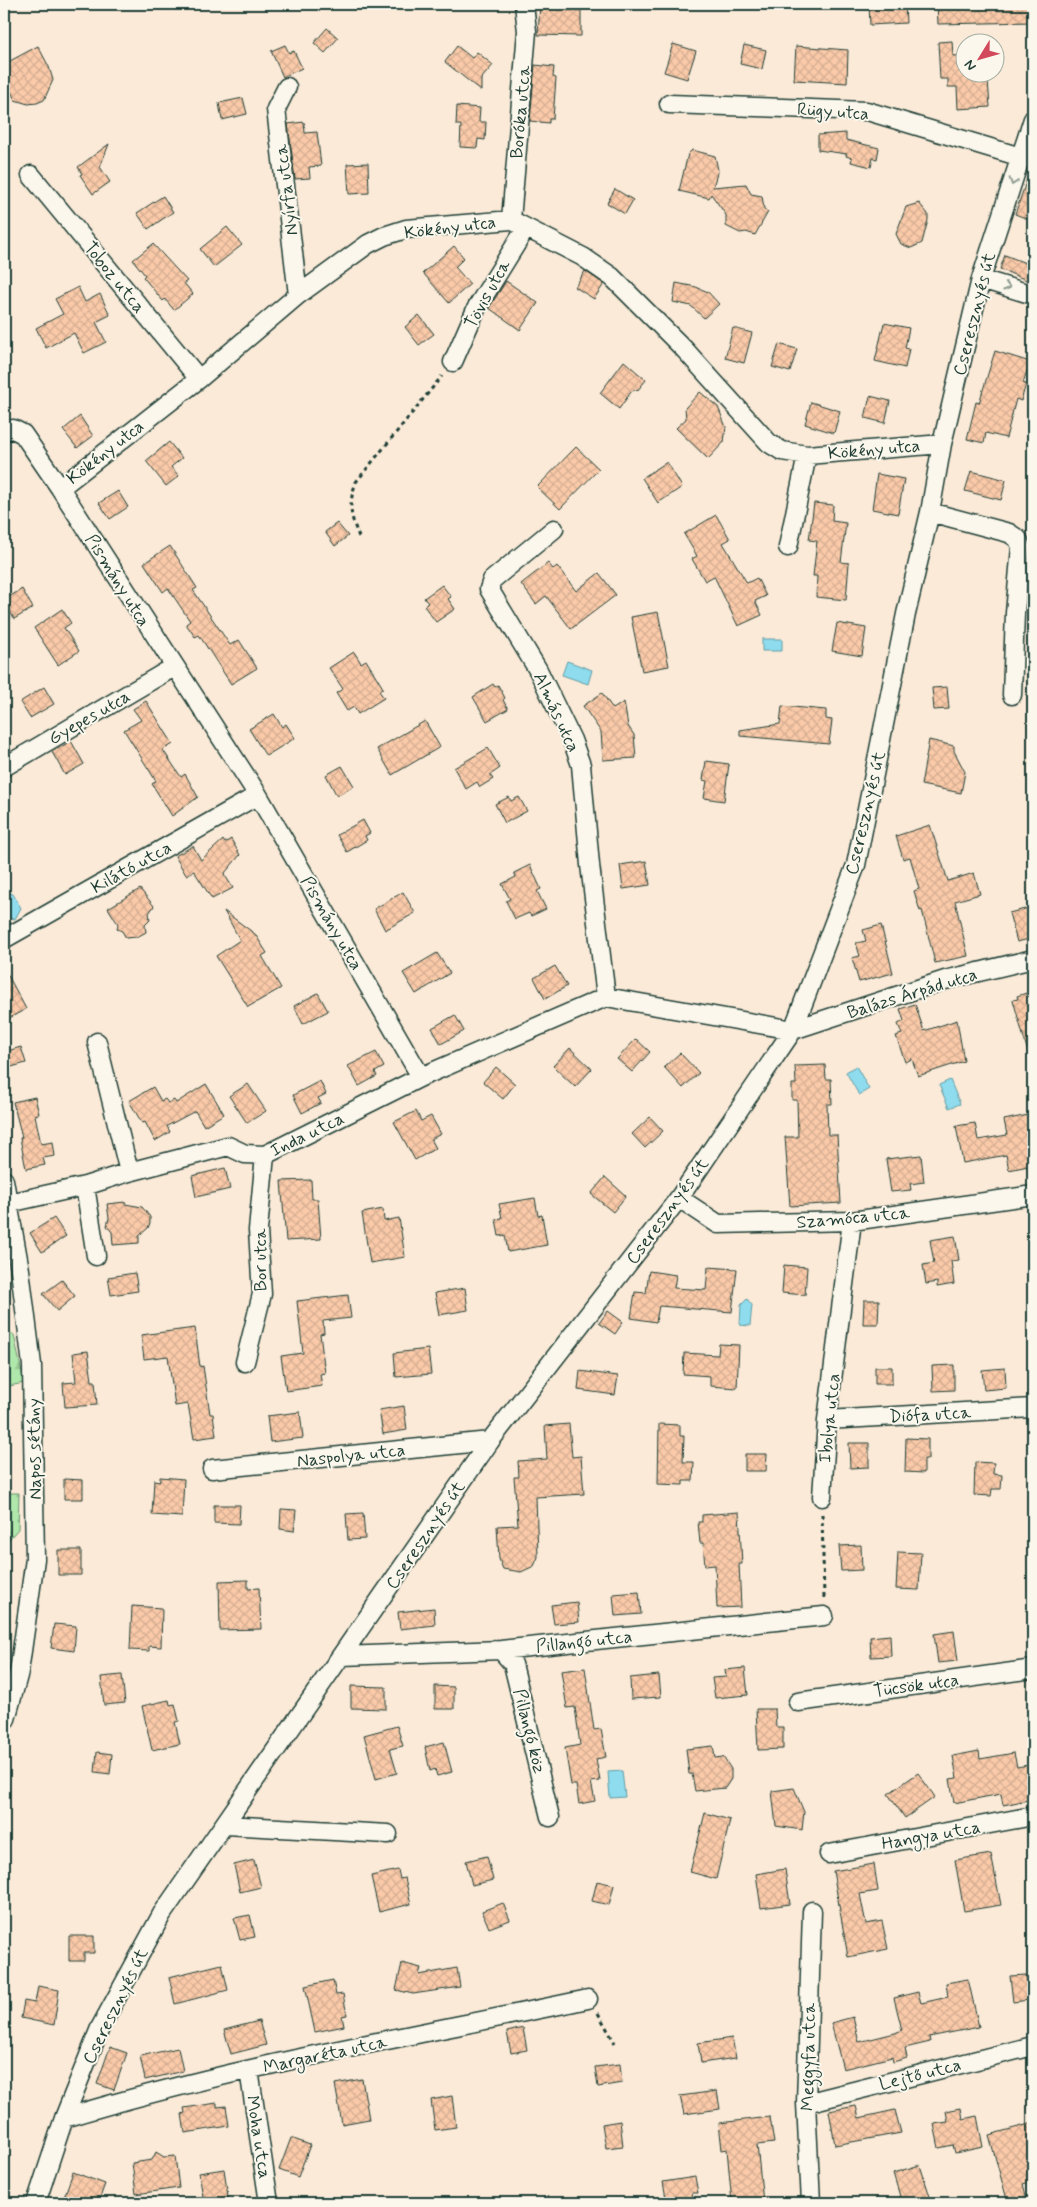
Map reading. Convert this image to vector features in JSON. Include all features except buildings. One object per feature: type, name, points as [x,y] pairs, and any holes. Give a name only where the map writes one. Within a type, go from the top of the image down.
[{"type":"street","name":"Boróka utca","points":[[518,224],[527,31],[524,4]]},
{"type":"street","name":"Nyírfa utca","points":[[287,87],[276,109],[298,295]]},
{"type":"street","name":"Rügy utca","points":[[669,104],[867,111],[1021,157]]},
{"type":"street","name":"Cseresznyés út","points":[[36,2203],[64,2118],[104,2020],[162,1914],[490,1440],[679,1198],[793,1030],[856,865],[906,614],[930,512],[942,444],[980,279],[1033,119]]},
{"type":"street","name":"Toboz utca","points":[[31,175],[199,379]]},
{"type":"street","name":"Kökény utca","points":[[60,488],[199,379],[298,295],[368,244],[384,236],[426,227],[518,224],[583,257],[612,277],[685,350],[769,443],[782,452],[792,455],[807,455],[942,444]]},
{"type":"street","name":"Tövis utca","points":[[452,362],[518,224]]},
{"type":"street","points":[[980,279],[1033,295]]},
{"type":"street","name":"Pismány utca","points":[[4,431],[7,429],[19,431],[29,442],[60,488],[258,795],[421,1077]]},
{"type":"street","name":"Kökény utca","points":[[788,547],[807,455]]},
{"type":"street","points":[[930,512],[1009,533],[1018,539],[1022,547],[1015,613],[1012,694]]},
{"type":"street","name":"Almás utca","points":[[554,529],[492,580],[489,590],[538,670],[572,740],[581,765],[606,997]]},
{"type":"street","name":"Gyepes utca","points":[[4,767],[174,667]]},
{"type":"street","name":"Kilátó utca","points":[[4,939],[258,795]]},
{"type":"street","name":"Balázs Árpád utca","points":[[793,1030],[945,980],[1033,959]]},
{"type":"street","points":[[421,1077],[606,997],[793,1030]]},
{"type":"street","points":[[97,1042],[129,1172]]},
{"type":"street","name":"Inda utca","points":[[9,1203],[86,1186],[129,1172],[228,1146],[245,1154],[265,1155],[421,1077]]},
{"type":"street","name":"Bor utca","points":[[245,1362],[262,1294],[258,1230],[265,1155]]},
{"type":"street","name":"Napos sétány","points":[[4,1180],[9,1203],[32,1365],[35,1559],[19,1672],[6,1718]]},
{"type":"street","points":[[86,1186],[96,1256]]},
{"type":"street","name":"Szamóca utca","points":[[679,1198],[718,1224],[852,1221],[1033,1195]]},
{"type":"street","name":"Ibolya utca","points":[[822,1497],[827,1420],[852,1221]]},
{"type":"street","name":"Diófa utca","points":[[827,1420],[1033,1408]]},
{"type":"street","name":"Naspolya utca","points":[[212,1469],[490,1440]]},
{"type":"street","name":"Pillangó utca","points":[[342,1656],[501,1650],[824,1616]]},
{"type":"street","name":"Pillangó köz","points":[[501,1650],[513,1664],[550,1817]]},
{"type":"street","name":"Tücsök utca","points":[[798,1702],[1033,1669]]},
{"type":"street","name":"Hangya utca","points":[[829,1854],[1033,1816]]},
{"type":"street","points":[[224,1825],[388,1834]]},
{"type":"street","name":"Meggyfa utca","points":[[811,2203],[806,2103],[812,1911]]},
{"type":"street","name":"Margaréta utca","points":[[64,2118],[119,2102],[249,2070],[588,1999]]},
{"type":"street","name":"Lejtő utca","points":[[806,2103],[1033,2046]]},
{"type":"street","name":"Moha utca","points":[[249,2070],[269,2203]]},
{"type":"path","points":[[359,537],[350,515],[350,498],[356,482],[452,362]]},
{"type":"path","points":[[822,1497],[824,1616]]},
{"type":"path","points":[[588,1999],[592,2001],[615,2043]]},
{"type":"green space","points":[[4,1329],[14,1335],[24,1383],[4,1387]]},
{"type":"green space","points":[[4,1493],[19,1493],[18,1529],[4,1545]]},
{"type":"water","points":[[762,639],[782,639],[782,651],[762,651]]},
{"type":"water","points":[[567,661],[592,670],[588,684],[562,675]]},
{"type":"water","points":[[4,892],[13,894],[21,908],[15,919],[4,917]]},
{"type":"water","points":[[856,1066],[869,1089],[859,1095],[846,1072]]},
{"type":"water","points":[[950,1080],[960,1104],[949,1108],[939,1085]]},
{"type":"water","points":[[747,1299],[752,1305],[750,1326],[740,1325],[741,1305]]},
{"type":"water","points":[[622,1771],[625,1797],[610,1798],[608,1772]]}]
